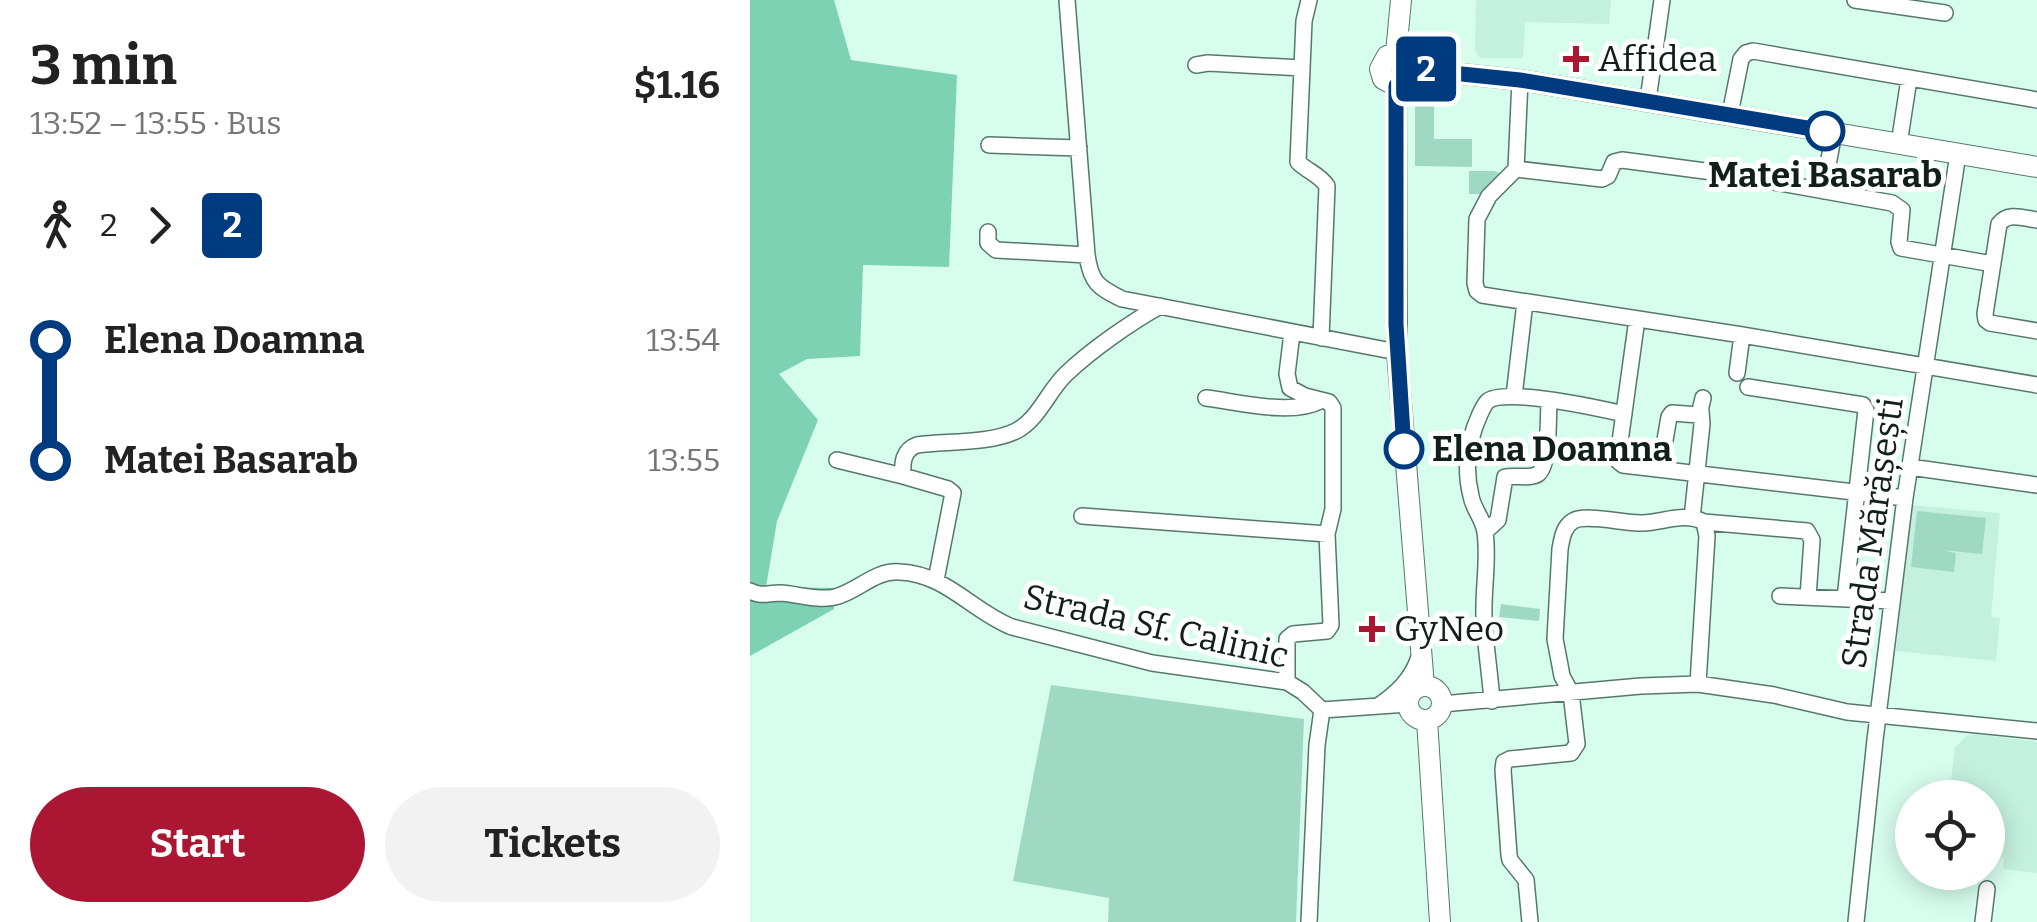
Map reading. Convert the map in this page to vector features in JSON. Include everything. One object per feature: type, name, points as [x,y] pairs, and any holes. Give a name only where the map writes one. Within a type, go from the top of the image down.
[{"type":"main road","points":[[1396,53],[1400,0]]},
{"type":"main road","points":[[1396,53],[1410,59],[1413,69],[1406,83],[1396,86],[1383,79],[1380,69],[1383,60],[1396,53]]},
{"type":"main road","points":[[1413,69],[1520,80],[1648,100],[2037,167]]},
{"type":"main road","points":[[1396,86],[1397,352],[1424,686]]},
{"type":"main road","points":[[1424,686],[1439,693],[1442,704],[1439,713],[1427,720],[1416,718],[1408,704],[1411,694],[1424,686]]},
{"type":"main road","points":[[1427,720],[1440,922]]},
{"type":"street","points":[[1067,0],[1087,255],[1095,282],[1122,299],[1397,352]]},
{"type":"street","points":[[1309,0],[1304,21],[1298,162],[1306,171],[1319,175],[1327,186],[1321,338]]},
{"type":"street","points":[[1648,100],[1662,0]]},
{"type":"street","points":[[1854,0],[1945,13]]},
{"type":"street","points":[[1730,114],[1741,59],[1753,51],[2037,100]]},
{"type":"street","points":[[1196,65],[1302,68]]},
{"type":"street","points":[[1899,144],[1909,79]]},
{"type":"street","points":[[1520,80],[1516,169],[1488,196],[1477,219],[1475,283],[1482,295],[2037,385]]},
{"type":"street","points":[[1823,190],[1834,133]]},
{"type":"street","points":[[989,145],[1079,148]]},
{"type":"street","name":"Strada Mărășești","points":[[1856,922],[1905,498],[1958,154]]},
{"type":"street","points":[[1516,169],[1602,180],[1614,162],[1622,160],[1823,190],[1898,206],[1902,210],[1898,242],[1901,248],[1992,264]]},
{"type":"street","points":[[2037,220],[2011,216],[1999,224],[1984,314],[1990,323],[2037,331]]},
{"type":"street","points":[[988,232],[988,243],[996,250],[1087,255]]},
{"type":"street","points":[[1514,396],[1525,302]]},
{"type":"street","points":[[903,476],[904,459],[911,447],[998,437],[1021,428],[1064,375],[1160,306]]},
{"type":"street","points":[[1638,319],[1618,456],[1624,466],[1905,498]]},
{"type":"street","points":[[1288,682],[1287,638],[1326,631],[1332,626],[1327,534],[1333,509],[1333,408],[1330,402],[1290,388],[1287,374],[1292,332]]},
{"type":"street","points":[[1742,335],[1743,380],[1863,405],[1866,410],[1845,598]]},
{"type":"street","points":[[1492,701],[1484,614],[1485,532],[1470,496],[1468,447],[1476,424],[1490,399],[1514,396],[1588,405],[1624,414]]},
{"type":"street","points":[[1206,398],[1292,408],[1308,407],[1322,400]]},
{"type":"street","points":[[1485,532],[1498,520],[1506,477],[1533,476],[1542,469],[1549,400]]},
{"type":"street","points":[[1660,470],[1668,417],[1677,412],[1699,415],[1702,404],[1696,474],[1698,520],[1707,536],[1698,684]]},
{"type":"street","points":[[837,460],[953,492],[936,580]]},
{"type":"street","points":[[1910,467],[2037,485]]},
{"type":"street","points":[[1082,516],[1327,534]]},
{"type":"street","points":[[1530,922],[1526,880],[1509,855],[1502,770],[1504,762],[1510,759],[1571,753],[1575,749],[1571,693],[1562,676],[1555,639],[1558,565],[1566,528],[1577,519],[1644,523],[1698,520],[1807,531],[1812,540],[1808,597]]},
{"type":"street","name":"Strada Sf. Calinic","points":[[750,591],[758,596],[775,593],[830,598],[886,572],[911,573],[949,586],[992,617],[1023,630],[1152,663],[1288,682],[1322,710]]},
{"type":"street","points":[[1780,596],[1892,601]]},
{"type":"street","points":[[1378,706],[1410,678],[1420,653]]},
{"type":"street","points":[[1442,704],[1698,684],[1878,716],[2037,732]]},
{"type":"street","points":[[1308,922],[1322,710],[1408,704]]},
{"type":"street","points":[[1983,922],[1987,890]]},
{"type":"shaded area","points":[[1476,0],[1611,0],[1609,24],[1525,22],[1523,58],[1480,58],[1475,51]]},
{"type":"shaded area","points":[[1434,88],[1434,139],[1472,139],[1472,167],[1415,166],[1415,102],[1423,90]]},
{"type":"shaded area","points":[[1469,171],[1502,174],[1488,194],[1469,194]]},
{"type":"shaded area","points":[[1910,505],[2000,513],[1991,617],[2000,618],[1996,661],[1896,651]]},
{"type":"shaded area","points":[[1917,511],[1986,518],[1982,554],[1942,550],[1956,553],[1954,572],[1911,567]]},
{"type":"shaded area","points":[[1501,604],[1540,609],[1539,621],[1499,617]]},
{"type":"shaded area","points":[[1051,685],[1304,719],[1296,922],[1108,922],[1109,898],[1013,881]]},
{"type":"shaded area","points":[[1966,736],[2037,742],[2037,873],[2005,869],[2005,780],[1951,780],[1955,748]]},
{"type":"green space","points":[[750,0],[834,0],[851,60],[957,75],[949,267],[863,265],[860,356],[807,359],[779,374],[818,420],[777,521],[766,587],[833,588],[834,609],[750,656]]},
{"type":"bus line","name":"2","points":[[1404,449],[1396,324],[1396,86],[1406,83],[1413,69],[1520,80],[1825,131]]},
{"type":"place","name":"Affidea","points":[[1576,59]]},
{"type":"place","name":"Matei Basarab","points":[[1825,131]]},
{"type":"place","name":"Elena Doamna","points":[[1404,449]]},
{"type":"place","name":"GyNeo","points":[[1372,629]]}]
